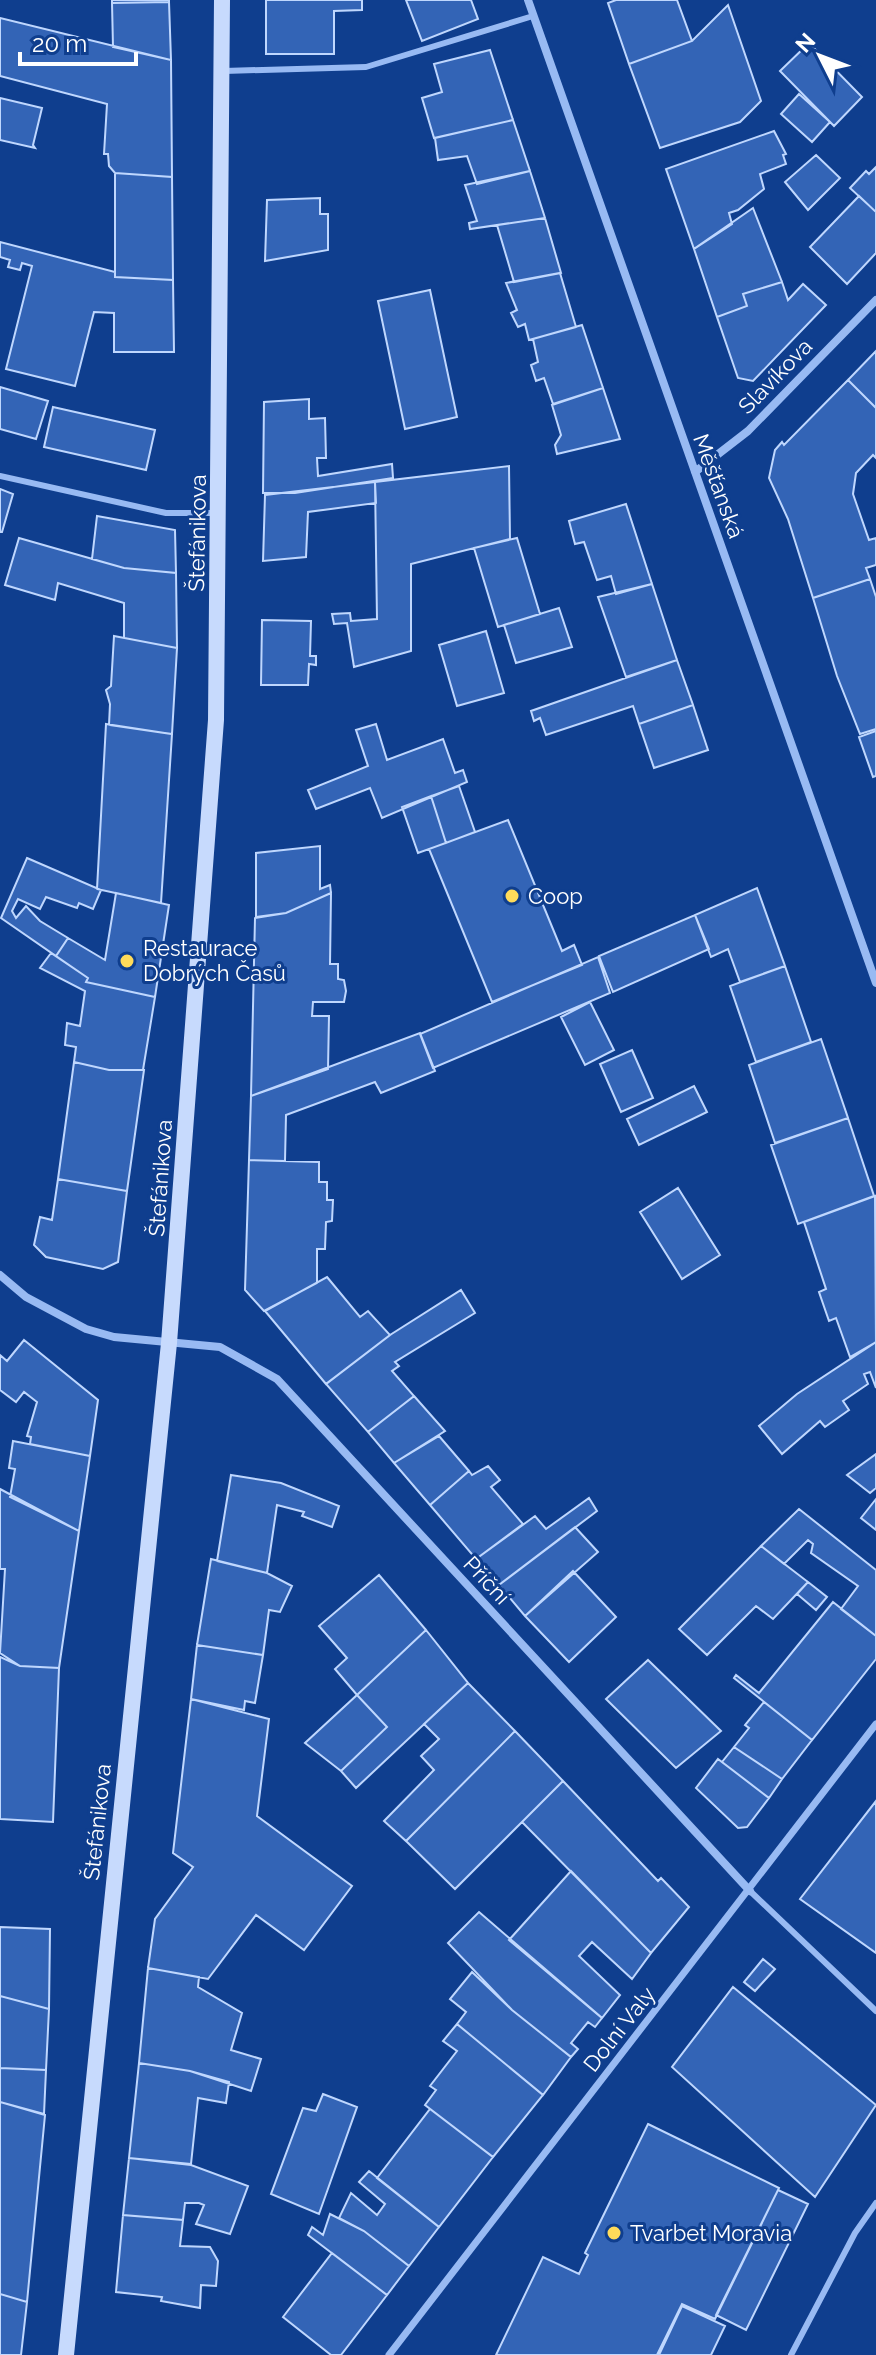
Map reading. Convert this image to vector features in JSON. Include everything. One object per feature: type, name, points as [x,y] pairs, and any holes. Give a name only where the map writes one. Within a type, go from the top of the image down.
[{"type":"main road","name":"Štefánikova","points":[[66,2355],[169,1343],[216,720],[224,71],[222,0]]},
{"type":"street","name":"Měšťanská","points":[[528,0],[876,983]]},
{"type":"street","name":"Slavíkova","points":[[695,472],[748,431],[876,300]]},
{"type":"street","name":"Příční","points":[[0,1275],[26,1297],[86,1329],[114,1337],[220,1347],[277,1379],[750,1891]]},
{"type":"street","name":"Dolní Valy","points":[[389,2355],[876,1724]]},
{"type":"lane","points":[[224,71],[366,67],[533,16]]},
{"type":"lane","points":[[0,476],[166,513],[219,513]]},
{"type":"lane","points":[[750,1891],[876,2011]]},
{"type":"lane","points":[[791,2355],[855,2233],[876,2203]]},
{"type":"building","points":[[112,0],[169,0],[169,2],[112,3]]},
{"type":"building","points":[[266,0],[362,0],[362,10],[334,11],[334,54],[266,54]]},
{"type":"building","points":[[406,0],[471,0],[478,19],[422,41]]},
{"type":"building","points":[[616,0],[677,0],[692,41],[629,64],[608,3]]},
{"type":"building","points":[[169,2],[171,60],[113,47],[112,3]]},
{"type":"building","points":[[728,5],[761,101],[740,122],[660,148],[629,64],[692,41]]},
{"type":"building","points":[[0,18],[171,60],[172,177],[115,173],[109,166],[108,154],[104,154],[107,104],[0,76]]},
{"type":"building","points":[[809,43],[862,97],[834,126],[780,71]]},
{"type":"building","points":[[490,50],[513,120],[434,138],[422,98],[442,92],[434,64]]},
{"type":"building","points":[[799,94],[830,122],[812,142],[781,114]]},
{"type":"building","points":[[0,98],[42,108],[33,145],[35,148],[0,140]]},
{"type":"building","points":[[513,120],[530,171],[477,184],[467,156],[438,160],[435,138]]},
{"type":"building","points":[[774,131],[786,154],[783,155],[786,164],[760,174],[764,189],[738,210],[729,213],[732,224],[694,249],[666,169]]},
{"type":"building","points":[[816,155],[840,178],[808,210],[785,182]]},
{"type":"building","points":[[876,167],[876,212],[850,188],[866,171],[869,174]]},
{"type":"building","points":[[530,171],[545,218],[470,229],[469,223],[477,221],[465,185]]},
{"type":"building","points":[[115,173],[172,177],[173,280],[115,277]]},
{"type":"building","points":[[859,196],[876,212],[876,253],[847,284],[810,247]]},
{"type":"building","points":[[320,198],[320,214],[328,214],[328,250],[265,261],[267,200]]},
{"type":"building","points":[[753,208],[782,282],[743,294],[747,306],[717,317],[694,249]]},
{"type":"building","points":[[545,218],[561,273],[514,282],[497,225]]},
{"type":"building","points":[[0,242],[115,272],[115,277],[173,280],[174,352],[114,352],[114,313],[94,312],[75,386],[6,369],[32,266],[22,263],[20,270],[8,267],[10,260],[0,257]]},
{"type":"building","points":[[560,273],[576,327],[529,340],[525,324],[518,327],[511,313],[517,310],[506,283]]},
{"type":"building","points":[[782,282],[788,300],[803,284],[826,305],[753,381],[738,378],[717,317],[747,306],[743,294]]},
{"type":"building","points":[[430,290],[457,417],[405,429],[378,301]]},
{"type":"building","points":[[582,325],[603,388],[553,404],[544,378],[536,381],[531,365],[538,362],[533,339]]},
{"type":"building","points":[[876,351],[876,408],[848,380]]},
{"type":"building","points":[[848,380],[876,408],[876,458],[873,455],[856,473],[853,494],[869,540],[876,538],[876,565],[866,568],[870,579],[813,598],[788,519],[769,478],[775,450],[782,442],[784,445]]},
{"type":"building","points":[[0,387],[48,401],[36,439],[0,429]]},
{"type":"building","points":[[603,388],[620,439],[557,454],[555,445],[561,435],[552,405]]},
{"type":"building","points":[[309,399],[309,419],[325,418],[326,458],[317,458],[318,476],[392,464],[393,478],[295,493],[263,493],[264,402]]},
{"type":"building","points":[[53,407],[155,430],[146,470],[44,447]]},
{"type":"building","points":[[509,466],[510,539],[411,564],[411,651],[354,667],[347,623],[334,624],[332,614],[350,613],[351,621],[377,619],[375,482]]},
{"type":"building","points":[[375,482],[376,503],[308,512],[306,557],[263,561],[265,495]]},
{"type":"building","points":[[0,489],[13,494],[2,532],[0,532]]},
{"type":"building","points":[[626,504],[652,584],[616,594],[611,576],[597,580],[584,542],[575,544],[569,521]]},
{"type":"building","points":[[97,516],[175,530],[176,573],[124,568],[92,559]]},
{"type":"building","points":[[19,538],[124,568],[176,573],[177,648],[124,638],[124,603],[58,583],[55,600],[5,585]]},
{"type":"building","points":[[517,538],[540,614],[498,627],[474,548]]},
{"type":"building","points":[[870,579],[876,597],[876,729],[860,734],[837,676],[813,598]]},
{"type":"building","points":[[652,584],[677,660],[626,677],[598,597]]},
{"type":"building","points":[[559,608],[572,647],[516,663],[504,625]]},
{"type":"building","points":[[262,620],[311,621],[310,656],[316,656],[316,665],[309,664],[308,685],[261,685]]},
{"type":"building","points":[[486,631],[504,693],[457,706],[439,645]]},
{"type":"building","points":[[114,636],[177,648],[172,734],[109,725],[110,704],[106,690],[111,686]]},
{"type":"building","points":[[677,660],[693,705],[639,724],[633,706],[546,735],[540,718],[534,721],[531,711]]},
{"type":"building","points":[[693,705],[708,750],[654,768],[639,724]]},
{"type":"building","points":[[106,724],[172,734],[161,903],[97,889]]},
{"type":"building","points":[[376,724],[387,760],[443,739],[455,773],[463,770],[467,782],[382,818],[370,788],[316,809],[308,790],[368,766],[356,730]]},
{"type":"building","points":[[876,731],[876,776],[873,777],[859,737]]},
{"type":"building","points":[[459,786],[475,832],[446,843],[431,796]]},
{"type":"building","points":[[431,796],[446,843],[418,853],[402,807]]},
{"type":"building","points":[[508,820],[562,951],[574,945],[582,965],[492,1002],[429,849]]},
{"type":"building","points":[[320,846],[320,889],[330,885],[331,893],[286,913],[256,917],[256,853]]},
{"type":"building","points":[[27,858],[101,890],[93,909],[79,903],[77,908],[46,897],[40,909],[18,899],[12,911],[16,918],[26,906],[40,921],[68,938],[56,956],[1,918]]},
{"type":"building","points":[[757,888],[785,966],[740,982],[728,949],[711,957],[695,915]]},
{"type":"building","points":[[116,893],[169,905],[155,997],[86,982],[88,978],[56,956],[68,938],[105,960]]},
{"type":"building","points":[[331,893],[330,964],[338,964],[338,979],[344,980],[346,991],[344,1002],[313,1002],[312,1016],[329,1016],[328,1069],[251,1096],[255,918],[286,913]]},
{"type":"building","points":[[695,915],[709,949],[613,992],[599,956]]},
{"type":"building","points":[[51,953],[88,978],[86,982],[155,997],[143,1070],[109,1070],[74,1062],[76,1047],[65,1045],[67,1023],[80,1026],[85,991],[40,968]]},
{"type":"building","points":[[598,957],[610,993],[433,1068],[420,1034]]},
{"type":"building","points":[[785,966],[811,1042],[756,1062],[730,986]]},
{"type":"building","points":[[590,1002],[614,1050],[585,1065],[561,1017]]},
{"type":"building","points":[[420,1033],[435,1071],[381,1093],[375,1082],[286,1115],[285,1161],[249,1160],[251,1096]]},
{"type":"building","points":[[821,1039],[848,1118],[775,1143],[749,1065]]},
{"type":"building","points":[[632,1050],[653,1098],[621,1112],[600,1064]]},
{"type":"building","points":[[74,1062],[109,1070],[144,1070],[127,1191],[58,1179]]},
{"type":"building","points":[[694,1086],[707,1112],[639,1145],[627,1119]]},
{"type":"building","points":[[848,1118],[874,1196],[798,1224],[771,1145]]},
{"type":"building","points":[[249,1160],[319,1162],[319,1182],[327,1182],[327,1200],[333,1200],[332,1221],[326,1222],[325,1249],[317,1249],[317,1283],[264,1311],[245,1290]]},
{"type":"building","points":[[58,1179],[127,1191],[118,1262],[103,1269],[46,1257],[34,1245],[40,1217],[52,1220]]},
{"type":"building","points":[[678,1188],[720,1255],[682,1279],[640,1212]]},
{"type":"building","points":[[875,1196],[876,1342],[850,1357],[836,1318],[829,1321],[819,1292],[826,1289],[804,1222]]},
{"type":"building","points":[[327,1277],[360,1317],[368,1311],[390,1335],[326,1384],[265,1311]]},
{"type":"building","points":[[461,1290],[475,1313],[395,1362],[399,1366],[392,1371],[414,1396],[368,1432],[326,1384],[390,1335]]},
{"type":"building","points":[[24,1340],[98,1400],[90,1456],[30,1444],[31,1437],[27,1436],[37,1402],[24,1392],[16,1402],[0,1390],[0,1355],[7,1361]]},
{"type":"building","points":[[876,1342],[876,1388],[870,1372],[864,1374],[868,1384],[843,1401],[849,1410],[825,1427],[820,1421],[782,1454],[759,1426],[797,1394]]},
{"type":"building","points":[[414,1396],[445,1431],[394,1463],[368,1432]]},
{"type":"building","points":[[439,1436],[469,1471],[430,1505],[394,1463]]},
{"type":"building","points":[[13,1441],[90,1456],[79,1531],[10,1497],[15,1469],[9,1468]]},
{"type":"building","points":[[876,1454],[876,1488],[870,1493],[847,1475]]},
{"type":"building","points":[[488,1466],[500,1480],[491,1487],[523,1524],[476,1559],[430,1505],[469,1471],[472,1475]]},
{"type":"building","points":[[231,1475],[281,1483],[339,1506],[332,1527],[302,1516],[304,1512],[277,1505],[267,1573],[217,1561]]},
{"type":"building","points":[[0,1489],[79,1531],[59,1668],[20,1666],[0,1653],[5,1569],[0,1569]]},
{"type":"building","points":[[589,1498],[597,1511],[499,1585],[476,1559],[535,1516],[546,1529]]},
{"type":"building","points":[[876,1499],[876,1530],[861,1518]]},
{"type":"building","points":[[799,1509],[876,1570],[876,1636],[841,1609],[858,1586],[811,1553],[813,1544],[808,1540],[784,1564],[761,1546]]},
{"type":"building","points":[[575,1527],[598,1552],[525,1616],[499,1585]]},
{"type":"building","points":[[761,1546],[808,1582],[773,1619],[756,1606],[707,1655],[679,1629]]},
{"type":"building","points":[[211,1559],[267,1573],[292,1586],[280,1612],[269,1610],[263,1655],[197,1645]]},
{"type":"building","points":[[573,1571],[616,1617],[569,1662],[525,1616]]},
{"type":"building","points":[[379,1575],[426,1630],[357,1695],[335,1669],[347,1658],[319,1626]]},
{"type":"building","points":[[808,1582],[827,1597],[816,1610],[797,1594]]},
{"type":"building","points":[[833,1602],[876,1636],[876,1659],[812,1740],[734,1678],[736,1675],[759,1693]]},
{"type":"building","points":[[426,1630],[468,1683],[356,1788],[341,1771],[387,1727],[357,1695]]},
{"type":"building","points":[[197,1645],[263,1655],[255,1703],[245,1701],[244,1710],[191,1699]]},
{"type":"building","points":[[0,1657],[20,1666],[59,1668],[53,1822],[0,1819]]},
{"type":"building","points":[[648,1660],[721,1731],[676,1768],[606,1699]]},
{"type":"building","points":[[468,1683],[515,1731],[406,1841],[384,1821],[434,1770],[421,1756],[439,1739],[424,1724]]},
{"type":"building","points":[[357,1695],[387,1727],[341,1771],[305,1743]]},
{"type":"building","points":[[191,1699],[269,1719],[257,1816],[352,1886],[304,1950],[256,1915],[208,1979],[148,1968],[155,1919],[193,1867],[173,1853]]},
{"type":"building","points":[[764,1702],[812,1740],[782,1779],[734,1747],[749,1728],[745,1725]]},
{"type":"building","points":[[515,1731],[563,1781],[455,1889],[406,1841]]},
{"type":"building","points":[[734,1747],[782,1779],[769,1798],[722,1762]]},
{"type":"building","points":[[718,1759],[769,1798],[747,1827],[738,1828],[696,1788]]},
{"type":"building","points":[[563,1781],[658,1881],[661,1878],[689,1907],[651,1953],[522,1822]]},
{"type":"building","points":[[876,1801],[876,1953],[800,1899]]},
{"type":"building","points":[[571,1871],[651,1953],[632,1979],[592,1942],[579,1956],[620,1995],[602,2018],[509,1940]]},
{"type":"building","points":[[479,1912],[602,2018],[595,2027],[588,2022],[571,2043],[578,2049],[571,2057],[512,2010],[448,1943]]},
{"type":"building","points":[[0,1927],[50,1929],[49,2009],[0,1996]]},
{"type":"building","points":[[763,1959],[775,1969],[755,1991],[744,1982]]},
{"type":"building","points":[[148,1968],[199,1977],[198,1987],[242,2013],[231,2050],[261,2059],[251,2091],[190,2071],[139,2063]]},
{"type":"building","points":[[472,1972],[512,2010],[571,2057],[543,2095],[457,2024],[466,2012],[450,1999]]},
{"type":"building","points":[[733,1987],[876,2105],[815,2197],[672,2067]]},
{"type":"building","points":[[0,1996],[49,2009],[46,2070],[0,2068]]},
{"type":"building","points":[[457,2024],[543,2095],[493,2157],[425,2105],[436,2090],[430,2086],[457,2051],[443,2041]]},
{"type":"building","points":[[139,2063],[190,2071],[229,2082],[226,2103],[198,2098],[191,2164],[129,2158]]},
{"type":"building","points":[[0,2068],[46,2070],[44,2114],[0,2102]]},
{"type":"building","points":[[323,2094],[357,2107],[319,2214],[271,2194],[303,2108],[316,2111]]},
{"type":"building","points":[[0,2102],[45,2115],[27,2302],[0,2294]]},
{"type":"building","points":[[430,2109],[493,2157],[439,2227],[377,2178]]},
{"type":"building","points":[[648,2124],[779,2188],[715,2319],[682,2304],[657,2355],[496,2355],[543,2257],[579,2274],[588,2255],[585,2253]]},
{"type":"building","points":[[129,2158],[191,2165],[248,2186],[230,2234],[196,2224],[204,2205],[199,2203],[185,2203],[183,2220],[123,2215]]},
{"type":"building","points":[[369,2171],[439,2227],[409,2266],[364,2231],[339,2218],[351,2193],[377,2215],[385,2204],[359,2182]]},
{"type":"building","points":[[778,2190],[808,2204],[746,2330],[716,2315]]},
{"type":"building","points":[[330,2214],[364,2231],[409,2266],[387,2295],[308,2235],[312,2227],[323,2235]]},
{"type":"building","points":[[123,2215],[183,2220],[180,2246],[210,2247],[218,2261],[216,2286],[201,2285],[200,2308],[161,2301],[162,2297],[116,2292]]},
{"type":"building","points":[[332,2253],[387,2295],[341,2355],[331,2355],[283,2317]]},
{"type":"building","points":[[0,2294],[27,2302],[21,2355],[0,2355]]},
{"type":"building","points":[[682,2306],[725,2326],[711,2355],[659,2355]]},
{"type":"place","name":"Coop","points":[[512,896]]},
{"type":"place","name":"Restaurace Dobrých Časů","points":[[127,961]]},
{"type":"place","name":"Tvarbet Moravia","points":[[614,2233]]}]
